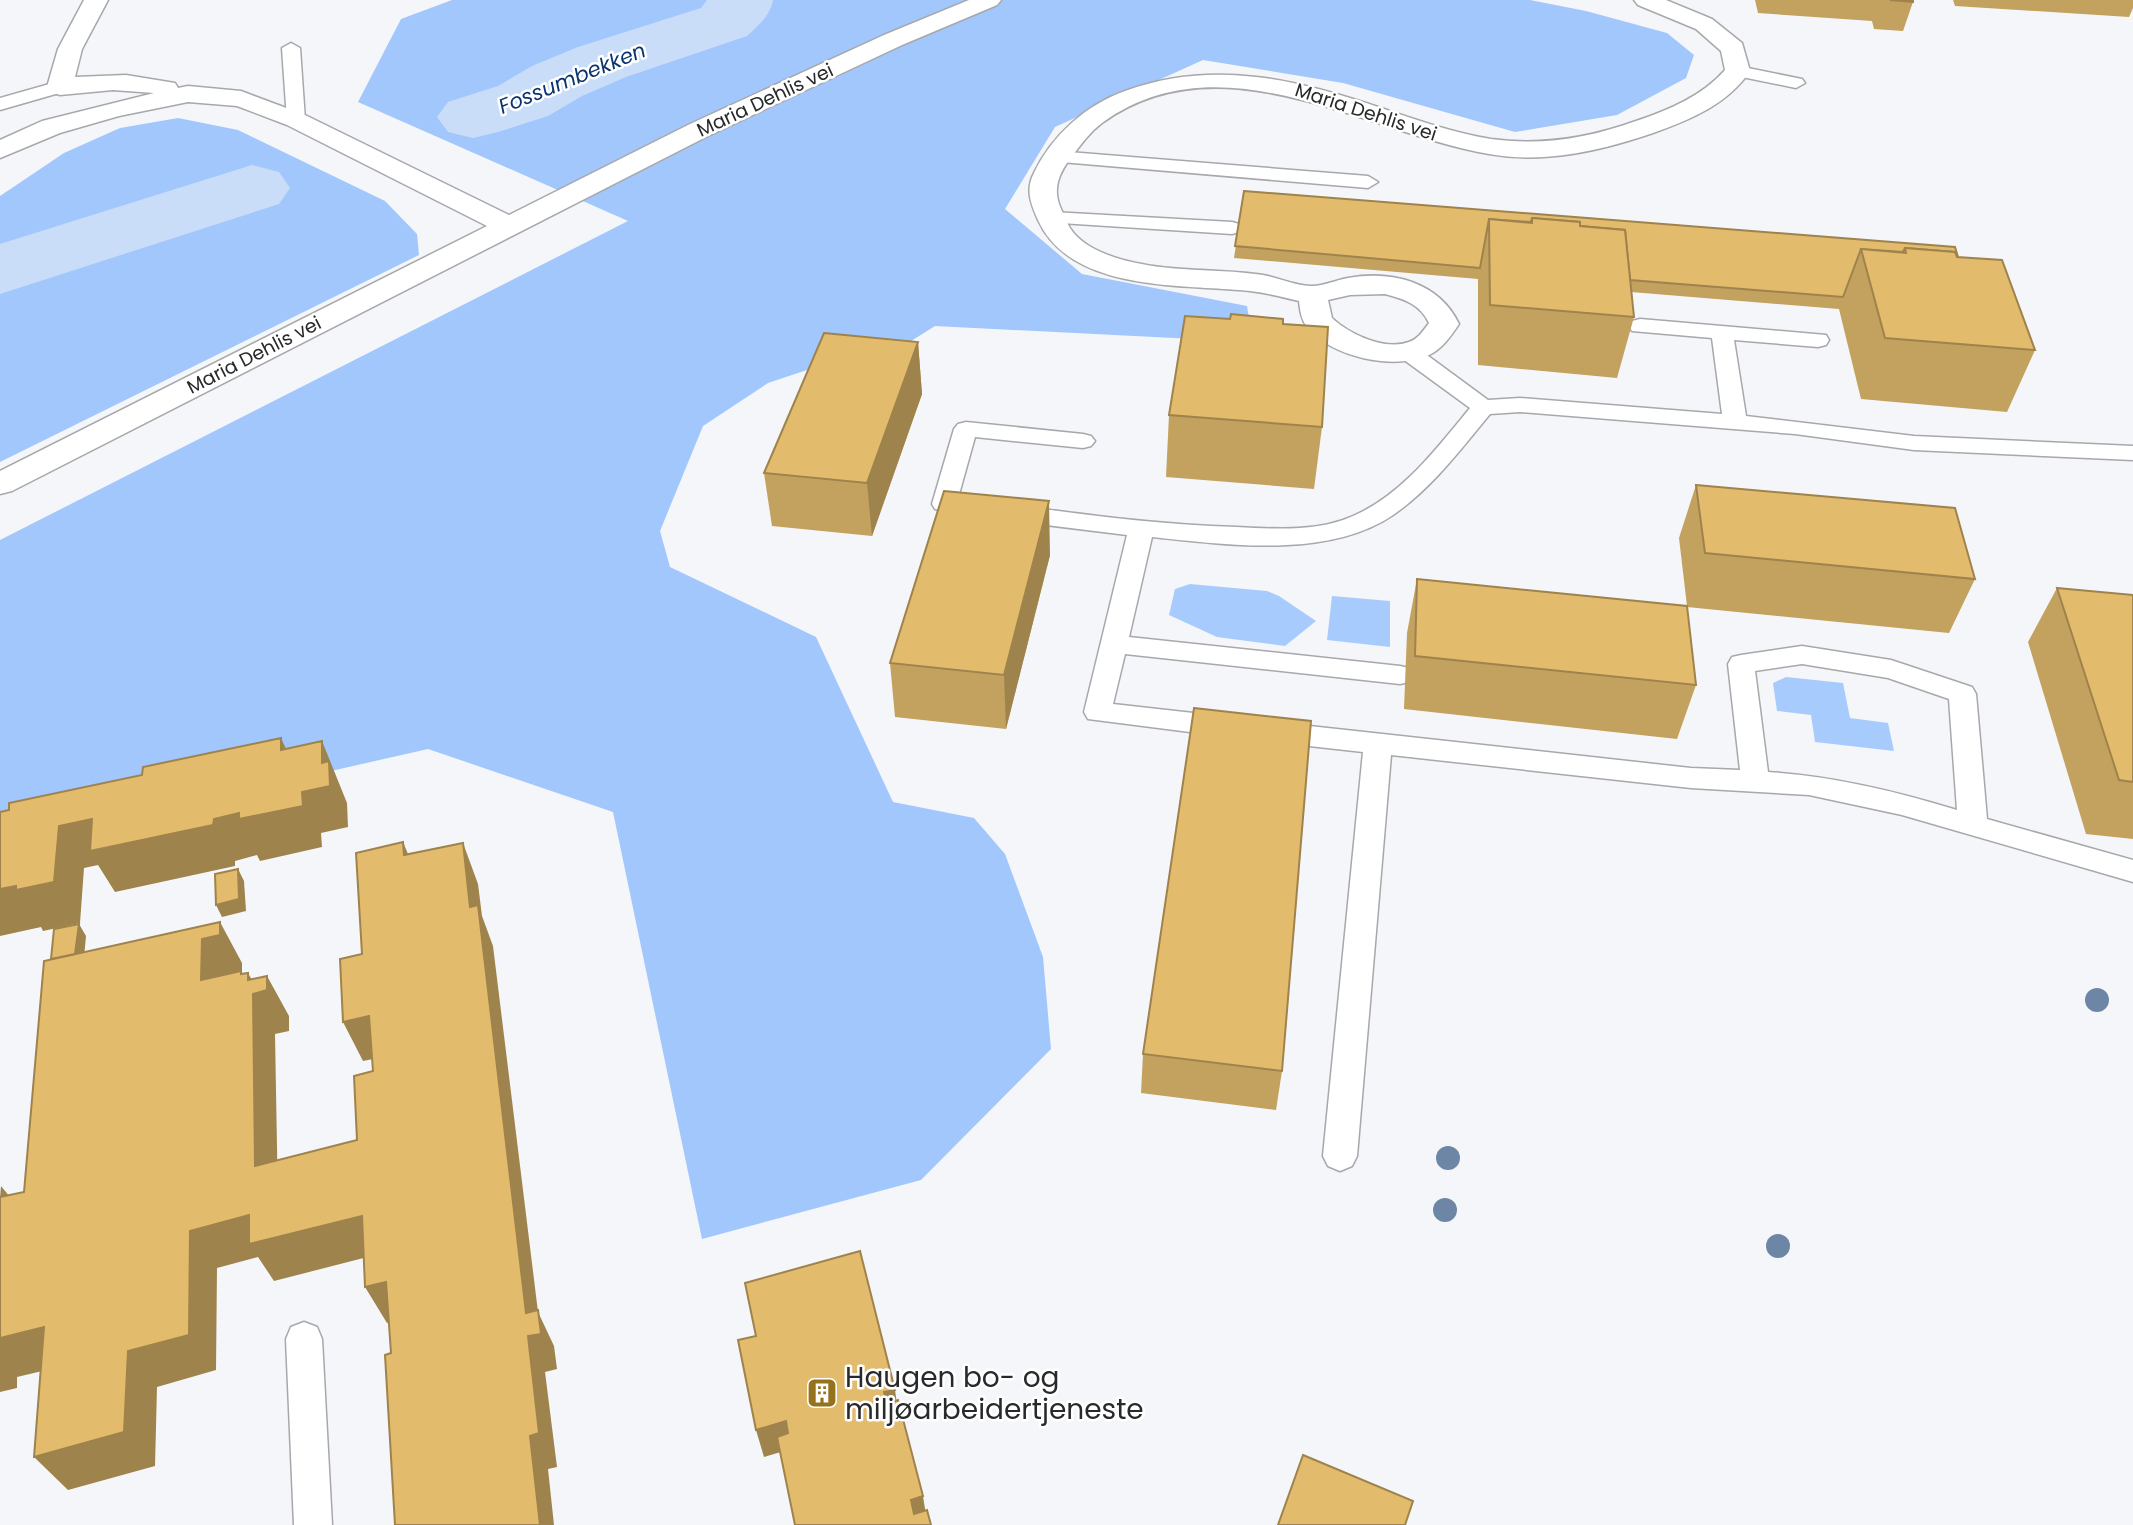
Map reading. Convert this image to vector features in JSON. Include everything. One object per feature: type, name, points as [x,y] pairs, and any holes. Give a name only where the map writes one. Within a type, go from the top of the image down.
[{"type":"street","points":[[96,0],[70,49],[60,87],[97,81],[138,82],[188,93],[241,99],[296,120],[508,226]]},
{"type":"street","name":"Maria Dehlis vei","points":[[0,484],[699,130],[893,40],[989,0]]},
{"type":"street","points":[[1646,0],[1704,24],[1733,48],[1738,71]]},
{"type":"street","name":"Maria Dehlis vei","points":[[1408,352],[1425,346],[1444,324],[1438,308],[1416,293],[1385,285],[1350,286],[1312,295],[1249,282],[1156,276],[1121,268],[1086,254],[1059,235],[1052,218],[1044,208],[1040,191],[1056,157],[1088,121],[1111,108],[1154,91],[1198,81],[1277,84],[1327,96],[1398,123],[1461,142],[1535,150],[1623,135],[1716,93],[1738,71]]},
{"type":"street","points":[[3,147],[85,116],[188,93]]},
{"type":"street","points":[[1312,295],[1318,321],[1340,339],[1381,352],[1408,352]]},
{"type":"lane","points":[[291,48],[296,120]]},
{"type":"lane","points":[[1738,71],[1796,83]]},
{"type":"lane","points":[[0,104],[60,87]]},
{"type":"lane","points":[[1056,157],[1368,182]]},
{"type":"lane","points":[[1052,218],[1232,228]]},
{"type":"lane","points":[[1640,326],[1818,340]]},
{"type":"lane","points":[[1722,332],[1735,422]]},
{"type":"lane","points":[[1408,352],[1483,407],[1520,405],[1796,426],[1913,443],[2133,453]]},
{"type":"lane","points":[[1083,441],[966,429],[944,504],[1141,530],[1295,536],[1341,530],[1372,515],[1421,481],[1483,407]]},
{"type":"lane","points":[[1141,530],[1098,712],[1691,778],[1810,785],[1903,804],[2133,872]]},
{"type":"lane","points":[[1114,644],[1400,675]]},
{"type":"lane","points":[[1755,781],[1741,664],[1802,655],[1891,668],[1962,694],[1972,826]]},
{"type":"lane","points":[[1340,1156],[1378,743]]},
{"type":"lane","points":[[304,1339],[313,1525]]},
{"type":"shaded area","points":[[452,0],[1530,0],[1586,11],[1667,33],[1694,55],[1686,78],[1617,115],[1515,132],[1343,83],[1203,60],[1055,127],[1005,209],[1082,274],[1247,306],[1253,342],[935,326],[892,353],[840,359],[768,383],[703,426],[660,531],[670,567],[816,637],[893,802],[974,818],[1005,854],[1043,957],[1051,1049],[921,1180],[702,1239],[613,812],[428,749],[0,846],[0,540],[628,221],[358,102],[401,19]]},
{"type":"shaded area","points":[[178,118],[238,130],[385,201],[417,234],[419,255],[0,462],[0,196],[64,153],[120,128]]},
{"type":"shaded area","points":[[1190,584],[1267,591],[1316,621],[1285,646],[1217,637],[1169,615],[1175,589]]},
{"type":"shaded area","points":[[1332,596],[1390,601],[1390,647],[1327,640]]},
{"type":"shaded area","points":[[1786,677],[1843,683],[1850,718],[1888,723],[1894,751],[1815,742],[1811,715],[1777,711],[1773,683]]},
{"type":"building","points":[[1244,191],[1955,247],[1958,257],[1955,252],[1905,248],[1903,252],[1861,249],[1843,297],[1630,280],[1625,230],[1580,226],[1580,222],[1532,218],[1531,222],[1489,219],[1480,268],[1235,246]]},
{"type":"building","points":[[1532,218],[1580,222],[1580,226],[1625,230],[1634,317],[1490,305],[1489,219],[1532,223]]},
{"type":"building","points":[[1905,248],[1955,252],[1957,257],[2002,260],[2035,350],[1885,338],[1861,249],[1906,253]]},
{"type":"building","points":[[1231,314],[1283,319],[1283,324],[1328,327],[1322,427],[1169,415],[1185,316],[1230,319]]},
{"type":"building","points":[[824,333],[918,342],[867,483],[764,473]]},
{"type":"building","points":[[1696,485],[1955,508],[1975,579],[1705,553]]},
{"type":"building","points":[[944,491],[1049,501],[1004,675],[890,663]]},
{"type":"building","points":[[1417,579],[1687,606],[1696,685],[1415,656]]},
{"type":"building","points":[[2057,588],[2133,595],[2133,782],[2119,780]]},
{"type":"building","points":[[1194,708],[1311,721],[1282,1071],[1143,1054]]},
{"type":"building","points":[[281,738],[281,750],[322,741],[322,763],[329,761],[330,786],[302,792],[303,806],[239,819],[239,813],[214,819],[213,825],[90,851],[92,819],[59,826],[54,882],[16,890],[16,886],[0,889],[0,812],[9,810],[9,803],[142,775],[143,767]]},
{"type":"building","points":[[403,842],[404,855],[463,843],[470,907],[478,905],[526,1313],[538,1310],[541,1334],[528,1336],[539,1433],[530,1436],[540,1525],[395,1525],[385,1355],[391,1353],[386,1282],[365,1287],[362,1216],[249,1244],[249,1215],[190,1231],[189,1335],[128,1351],[124,1432],[34,1457],[44,1327],[0,1338],[0,1197],[24,1192],[44,961],[220,922],[220,935],[202,939],[201,980],[241,971],[241,974],[248,973],[248,980],[267,976],[267,990],[253,994],[255,1166],[357,1140],[354,1076],[373,1071],[369,1016],[343,1022],[340,959],[362,954],[356,853]]},
{"type":"building","points":[[238,869],[239,899],[216,905],[215,874]]},
{"type":"building","points":[[79,924],[75,954],[51,959],[54,929]]},
{"type":"building","name":"Haugen bo- og miljøarbeidertjeneste","points":[[860,1251],[895,1390],[884,1392],[887,1404],[898,1400],[923,1496],[911,1500],[914,1514],[927,1510],[931,1525],[795,1525],[777,1437],[788,1433],[786,1421],[756,1430],[738,1340],[756,1336],[745,1283]]},
{"type":"building","points":[[1303,1455],[1413,1501],[1405,1525],[1278,1525]]},
{"type":"waterway","name":"Fossumbekken","points":[[473,117],[523,101],[557,81],[602,62],[724,22],[738,9],[740,0]]},
{"type":"waterway","name":"Fossumbekken","points":[[0,270],[252,188]]},
{"type":"place","name":"Haugen bo- og miljøarbeidertjeneste","points":[[822,1393]]}]
